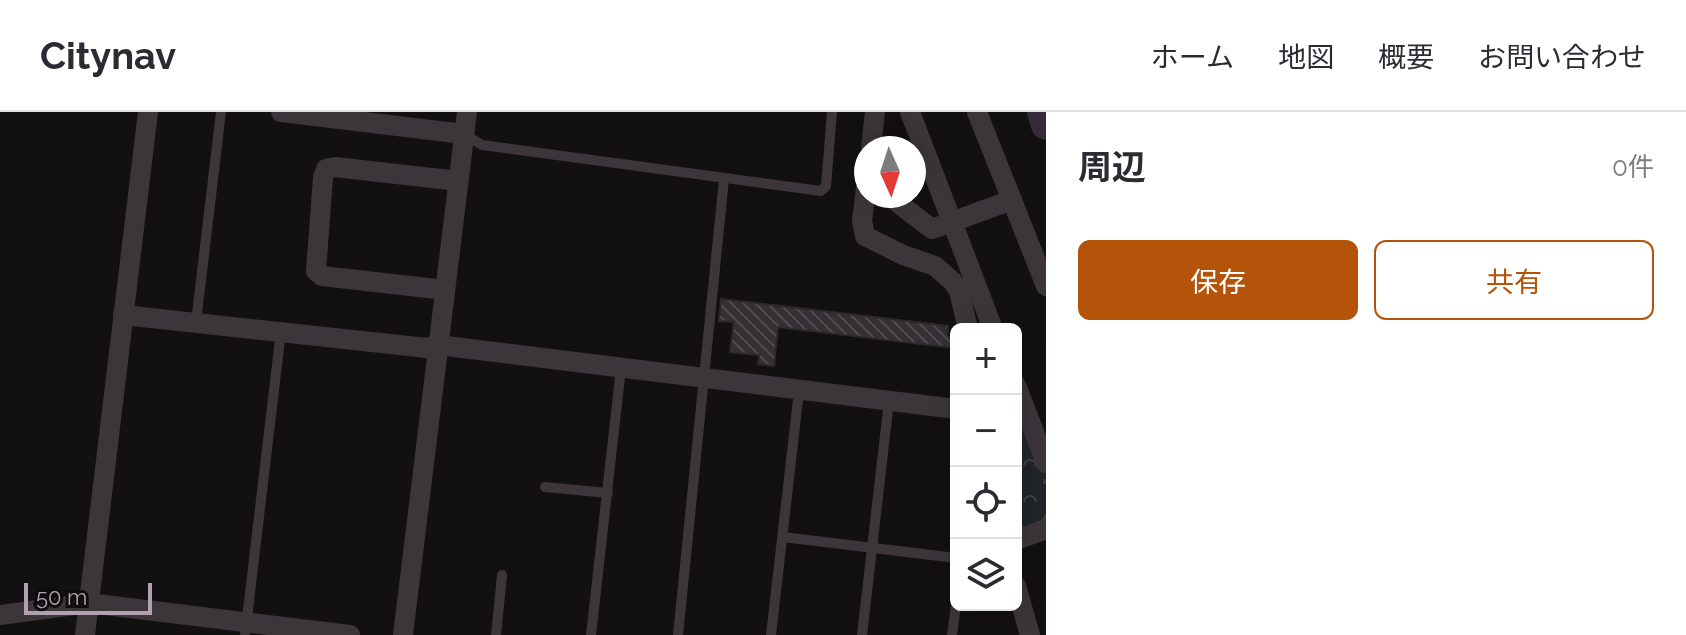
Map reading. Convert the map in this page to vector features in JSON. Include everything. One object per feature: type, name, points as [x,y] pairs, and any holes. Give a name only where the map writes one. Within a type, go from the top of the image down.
[{"type":"street","points":[[85,635],[148,112]]},
{"type":"street","points":[[281,112],[368,117],[464,134]]},
{"type":"street","points":[[403,635],[467,112]]},
{"type":"street","points":[[872,136],[875,112]]},
{"type":"street","points":[[910,112],[991,323]]},
{"type":"street","points":[[977,112],[1046,286]]},
{"type":"street","points":[[445,290],[322,276],[316,271],[323,178],[326,169],[335,167],[458,181]]},
{"type":"street","points":[[905,208],[932,229],[1012,200]]},
{"type":"street","points":[[864,208],[865,236],[903,255],[935,266],[959,291],[967,323]]},
{"type":"street","points":[[123,315],[427,348],[438,345],[950,408]]},
{"type":"street","points":[[1020,395],[1046,463]]},
{"type":"street","points":[[1019,539],[1046,529]]},
{"type":"street","points":[[0,615],[89,603],[246,629],[350,635]]},
{"type":"street","points":[[1022,607],[1030,635]]},
{"type":"lane","points":[[196,322],[221,112]]},
{"type":"lane","points":[[464,134],[482,145],[821,191],[826,186],[832,112]]},
{"type":"lane","points":[[678,635],[724,179]]},
{"type":"lane","points":[[246,629],[281,331]]},
{"type":"lane","points":[[591,635],[621,368]]},
{"type":"lane","points":[[771,635],[799,391]]},
{"type":"lane","points":[[862,635],[889,401]]},
{"type":"lane","points":[[545,487],[608,493]]},
{"type":"lane","points":[[783,537],[950,557]]},
{"type":"lane","points":[[496,635],[502,575]]},
{"type":"lane","points":[[952,635],[955,611]]},
{"type":"green space","points":[[1022,422],[1046,463],[1046,529],[1022,538]]},
{"type":"building","points":[[721,299],[948,326],[950,348],[778,327],[774,366],[758,364],[759,355],[730,352],[734,322],[719,321]]},
{"type":"waterway","points":[[1042,112],[1046,125]]}]
